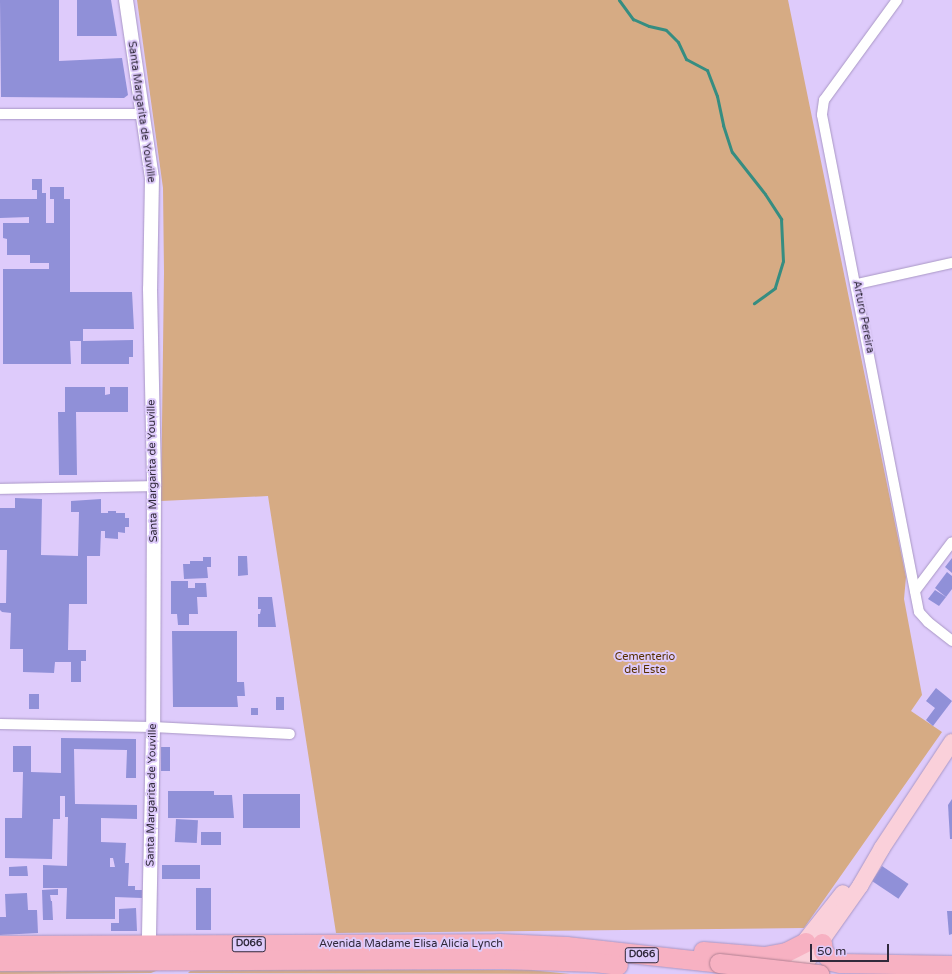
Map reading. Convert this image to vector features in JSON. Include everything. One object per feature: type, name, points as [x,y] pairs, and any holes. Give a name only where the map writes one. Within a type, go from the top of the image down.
[{"type":"highway","points":[[501,951],[547,939],[764,956],[786,952],[814,942],[831,960],[840,963],[952,965]]},
{"type":"highway","name":"Avenida Madame Elisa Alicia Lynch","points":[[0,944],[149,944],[501,951],[699,974]]},
{"type":"highway","name":"Avenida Madame Elisa Alicia Lynch","points":[[0,961],[180,967],[501,951],[566,946],[821,974]]},
{"type":"highway","points":[[501,951],[522,964],[590,974]]},
{"type":"main road","points":[[779,974],[814,942],[860,886],[882,848],[952,742]]},
{"type":"main road","points":[[798,974],[814,942]]},
{"type":"street","name":"Santa Margarita de Youville","points":[[126,0],[152,178],[150,289],[154,486],[153,727],[149,944]]},
{"type":"street","name":"Arturo Pereira","points":[[897,0],[824,100],[822,115],[857,284],[919,612],[928,622],[952,641]]},
{"type":"street","points":[[0,114],[143,114]]},
{"type":"street","points":[[857,284],[952,263]]},
{"type":"street","points":[[0,489],[154,486]]},
{"type":"street","points":[[915,591],[952,542]]},
{"type":"street","points":[[0,724],[153,727],[290,734]]},
{"type":"street","points":[[821,974],[825,970],[840,963]]},
{"type":"green space","name":"Cementerio del Este","points":[[137,0],[788,0],[906,577],[904,599],[922,695],[911,711],[942,732],[804,928],[336,933],[268,496],[161,501],[164,272],[163,188]]},
{"type":"green space","points":[[0,967],[161,969],[151,973],[0,974]]},
{"type":"green space","points":[[205,969],[531,970],[570,974],[188,973],[190,971]]},
{"type":"building","points":[[0,0],[59,0],[59,61],[122,58],[128,95],[124,98],[1,97]]},
{"type":"building","points":[[77,0],[111,0],[117,36],[77,36]]},
{"type":"building","points":[[32,179],[42,179],[42,193],[46,193],[46,223],[54,223],[54,199],[50,199],[50,187],[64,187],[64,199],[70,199],[70,292],[132,292],[134,329],[83,329],[83,341],[133,340],[133,357],[129,357],[129,364],[81,364],[81,341],[70,341],[71,364],[3,364],[3,269],[49,269],[49,263],[30,263],[30,255],[7,255],[7,239],[3,238],[3,223],[29,223],[29,217],[0,218],[0,199],[37,199],[37,190],[32,190]]},
{"type":"building","points":[[65,387],[105,387],[105,395],[110,394],[110,387],[128,387],[128,412],[76,412],[77,475],[59,475],[58,412],[65,412]]},
{"type":"building","points":[[15,498],[42,499],[41,555],[78,556],[79,512],[71,512],[71,501],[101,499],[101,513],[116,511],[116,513],[125,513],[125,518],[129,518],[129,527],[125,527],[125,533],[118,532],[118,539],[105,538],[105,531],[101,531],[100,556],[87,556],[87,604],[69,604],[68,650],[86,650],[86,661],[81,661],[81,682],[71,682],[71,662],[55,662],[54,673],[23,672],[23,649],[10,649],[11,613],[2,612],[0,610],[0,603],[6,603],[7,550],[0,550],[0,508],[15,508]]},
{"type":"building","points":[[238,556],[247,556],[248,575],[238,576]]},
{"type":"building","points":[[203,557],[211,557],[211,567],[207,567],[208,578],[184,579],[183,564],[190,564],[190,561],[203,561]]},
{"type":"building","points":[[952,558],[952,573],[945,567]]},
{"type":"building","points":[[947,572],[952,576],[952,589],[946,597],[935,588]]},
{"type":"building","points":[[171,581],[188,581],[188,588],[195,588],[195,583],[206,583],[207,597],[197,597],[198,614],[189,614],[189,625],[178,625],[177,614],[171,614]]},
{"type":"building","points":[[935,590],[946,597],[939,606],[928,599]]},
{"type":"building","points":[[258,597],[272,597],[276,627],[258,627],[258,614],[260,614],[261,609],[258,609]]},
{"type":"building","points":[[172,631],[237,631],[237,682],[244,682],[245,696],[237,696],[238,707],[173,707]]},
{"type":"building","points":[[936,688],[952,701],[933,726],[926,720],[935,708],[926,701]]},
{"type":"building","points":[[29,694],[39,694],[39,709],[29,709]]},
{"type":"building","points":[[276,697],[284,697],[284,710],[276,710]]},
{"type":"building","points":[[251,708],[258,708],[258,715],[251,715]]},
{"type":"building","points":[[61,738],[136,739],[136,778],[126,778],[127,750],[74,749],[75,804],[137,805],[137,819],[101,818],[101,842],[126,843],[125,863],[129,863],[128,886],[135,886],[135,890],[142,890],[142,898],[115,897],[115,919],[66,919],[67,888],[43,888],[43,865],[67,866],[68,817],[65,817],[65,796],[60,796],[60,819],[53,819],[52,859],[5,858],[5,818],[22,818],[23,772],[13,772],[13,746],[31,746],[31,772],[61,773]],"holes":[[[110,858],[113,858],[115,867],[110,867]]]},
{"type":"building","points":[[161,747],[170,747],[170,771],[161,771]]},
{"type":"building","points":[[168,791],[214,791],[214,795],[232,795],[234,818],[168,818]]},
{"type":"building","points":[[243,794],[300,794],[300,828],[243,828]]},
{"type":"building","points":[[952,799],[952,839],[950,839],[948,805]]},
{"type":"building","points":[[176,819],[198,820],[197,843],[175,842]]},
{"type":"building","points":[[201,832],[221,832],[221,845],[201,845]]},
{"type":"building","points":[[162,865],[200,865],[200,879],[162,879]]},
{"type":"building","points":[[27,866],[28,876],[9,876],[9,867]]},
{"type":"building","points":[[882,866],[909,884],[898,899],[872,881]]},
{"type":"building","points":[[196,888],[211,888],[211,930],[196,930]]},
{"type":"building","points":[[58,889],[58,895],[50,895],[52,901],[53,920],[43,920],[42,890]]},
{"type":"building","points":[[27,893],[28,910],[37,910],[38,933],[0,935],[0,917],[6,917],[5,894]]},
{"type":"building","points":[[136,908],[137,931],[111,931],[111,923],[119,923],[119,909]]},
{"type":"building","points":[[947,911],[952,911],[952,934],[949,935]]},
{"type":"waterway","points":[[619,0],[633,19],[649,26],[666,30],[678,42],[686,59],[707,70],[717,96],[723,125],[732,152],[765,194],[781,219],[783,261],[775,288],[754,303]]}]
